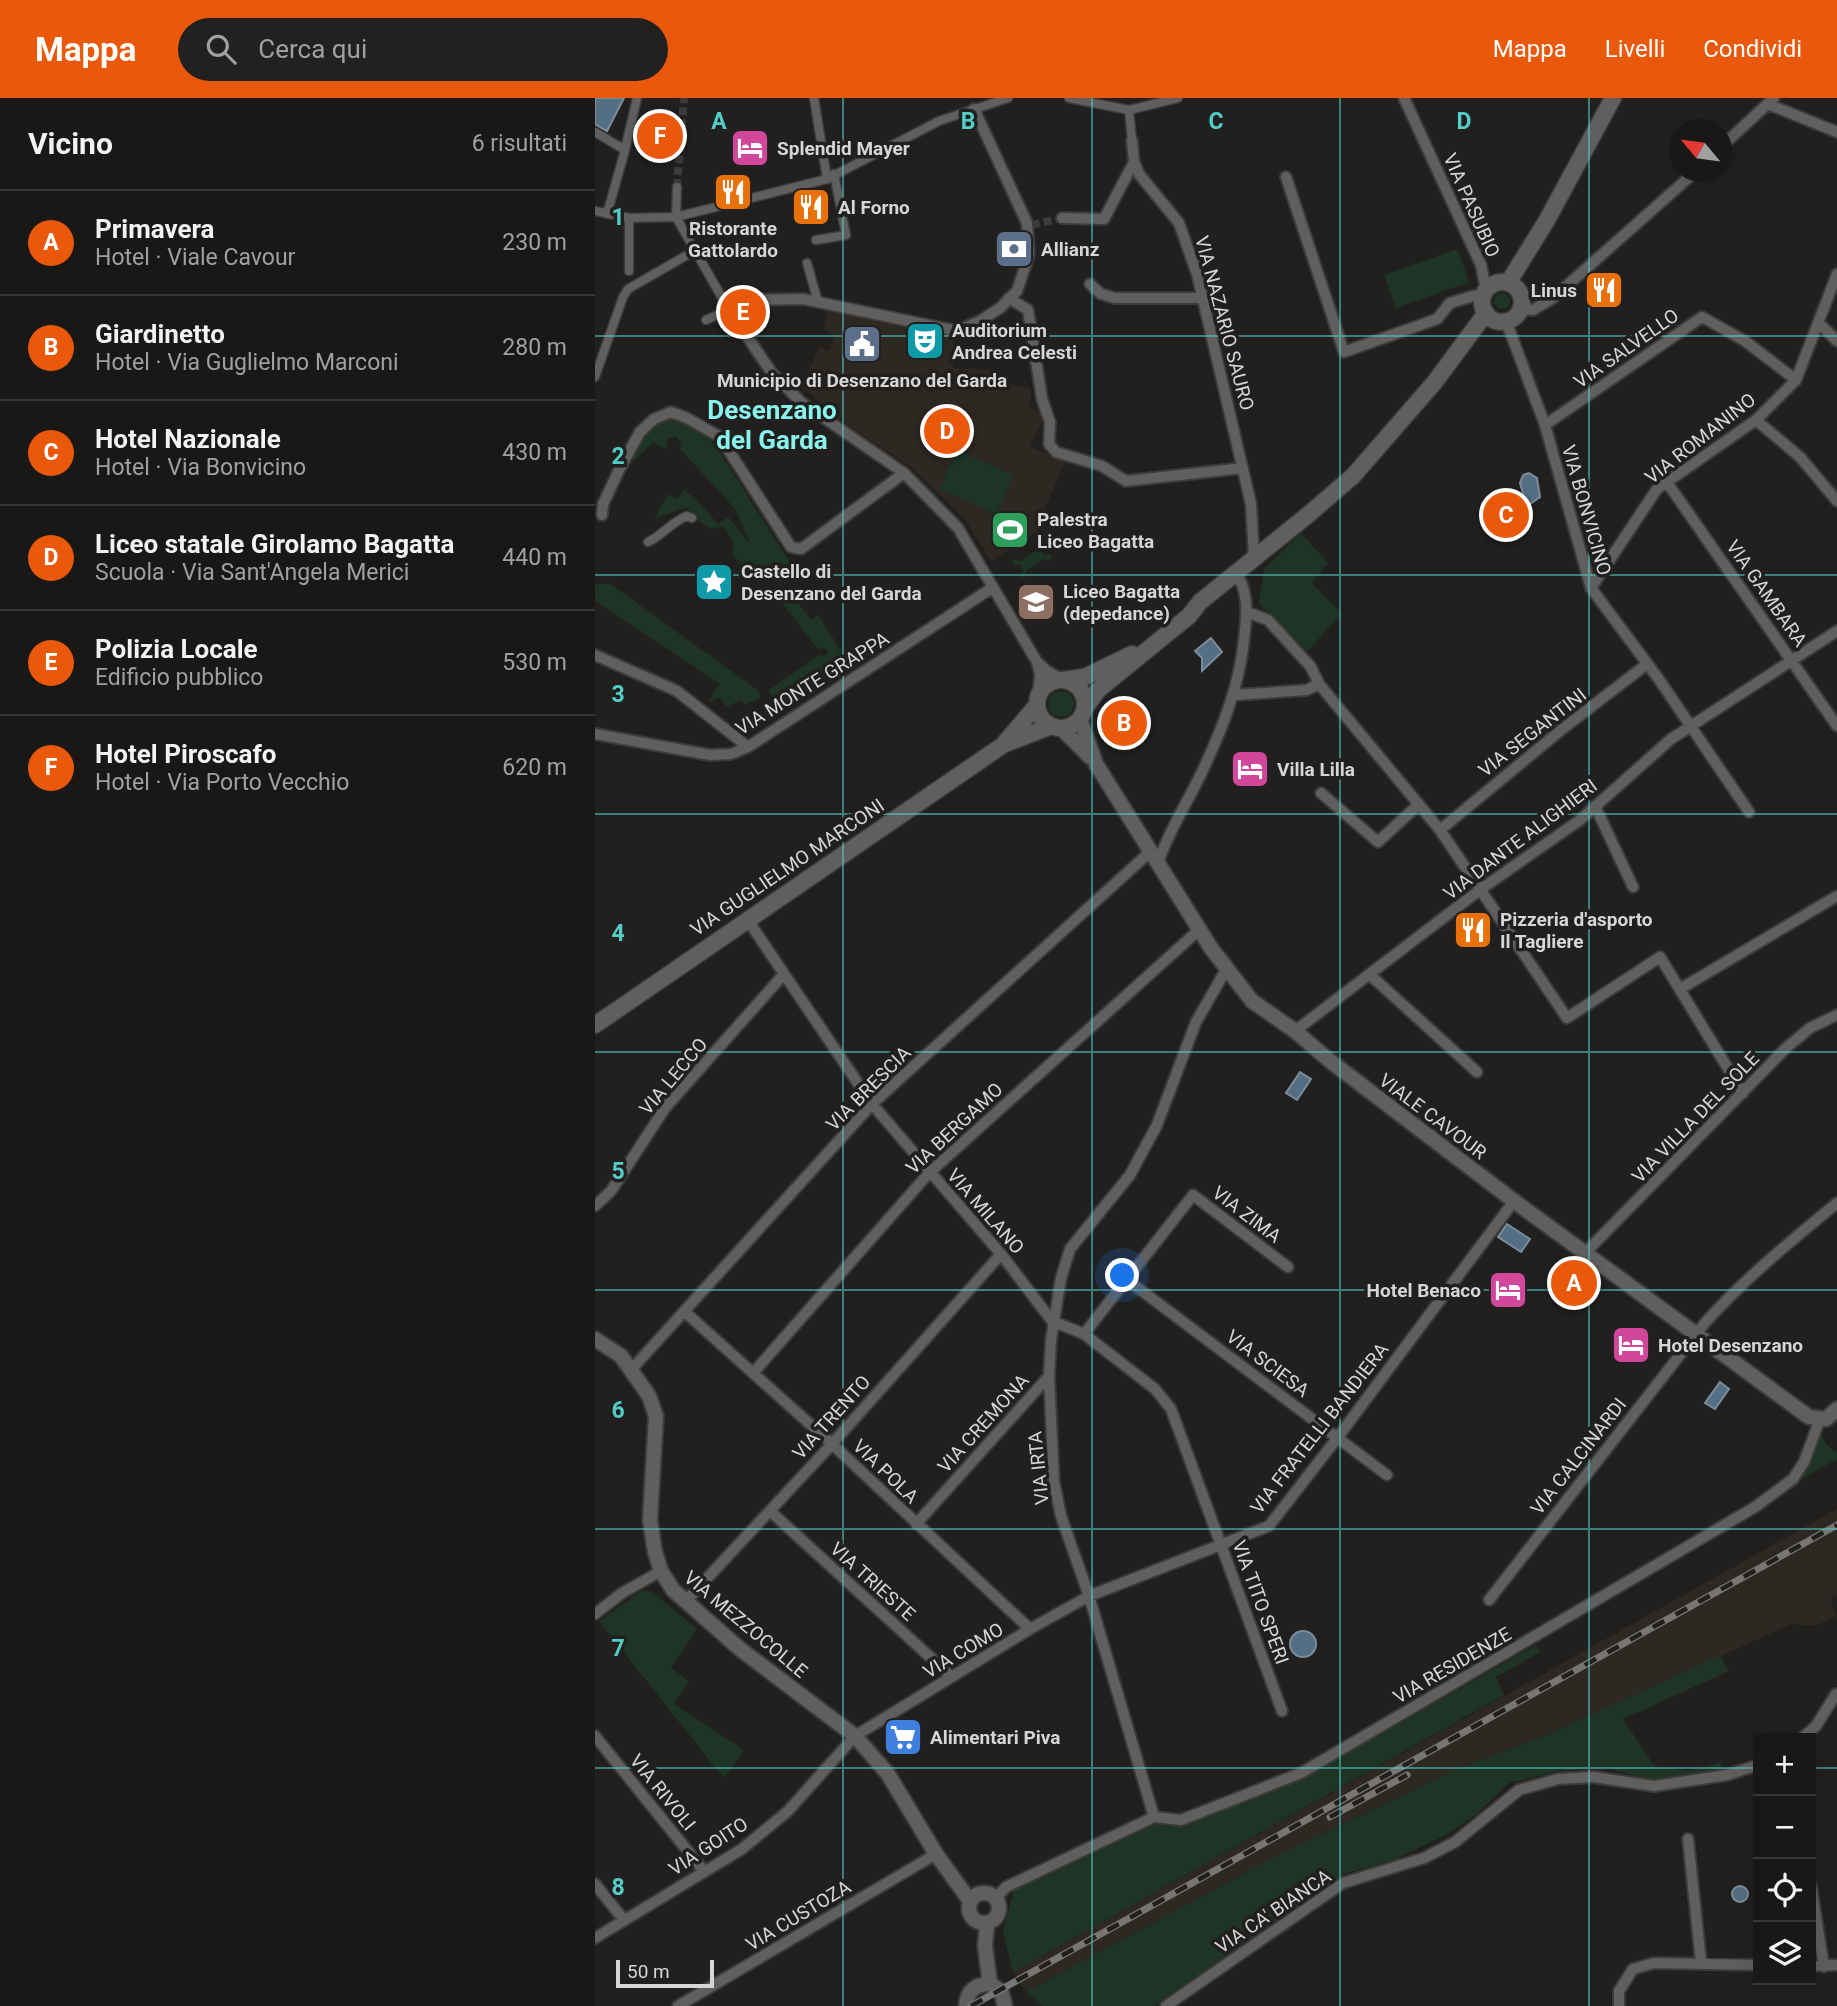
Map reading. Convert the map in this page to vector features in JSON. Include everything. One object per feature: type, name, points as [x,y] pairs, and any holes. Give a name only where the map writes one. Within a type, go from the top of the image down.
[{"type":"main road","points":[[1508,283],[1547,220],[1613,98]]},
{"type":"main road","points":[[1496,283],[1508,283],[1518,290],[1521,309],[1506,321],[1495,320],[1483,308],[1485,292],[1496,283]]},
{"type":"main road","points":[[1189,616],[1200,601],[1353,476],[1434,383],[1486,313]]},
{"type":"main road","points":[[1153,644],[1085,677],[1048,684],[1037,701],[1041,718],[1056,727],[1072,726],[1098,690],[1189,616],[1207,608],[1241,582],[1290,537],[1309,514]]},
{"type":"main road","points":[[1063,680],[1076,685],[1080,690],[1085,702],[1082,713]]},
{"type":"main road","name":"VIA GUGLIELMO MARCONI","points":[[1003,745],[1037,701]]},
{"type":"main road","name":"VIA GUGLIELMO MARCONI","points":[[595,1025],[1003,745],[1056,727]]},
{"type":"street","points":[[607,214],[637,98]]},
{"type":"street","points":[[814,98],[846,235],[816,240]]},
{"type":"street","points":[[595,211],[629,218],[676,217],[831,177],[939,121],[1009,98]]},
{"type":"street","points":[[1069,98],[1129,110],[1178,98]]},
{"type":"street","name":"VIA PASUBIO","points":[[1404,98],[1481,265],[1485,292]]},
{"type":"street","points":[[1732,137],[1771,101],[1837,132]]},
{"type":"street","points":[[706,320],[744,300],[803,299],[957,331],[980,321],[1017,291],[1029,255],[1030,225],[974,109]]},
{"type":"street","name":"VIA NAZARIO SAURO","points":[[1129,110],[1134,162],[1139,174],[1179,223],[1203,298],[1251,504],[1254,558]]},
{"type":"street","points":[[595,132],[625,150]]},
{"type":"street","points":[[1060,219],[1104,219],[1134,162]]},
{"type":"street","points":[[1286,177],[1344,352],[1437,318],[1450,303],[1485,292]]},
{"type":"street","points":[[1521,309],[1533,310],[1553,298],[1684,182]]},
{"type":"street","points":[[677,187],[676,217],[728,308],[772,373],[801,402],[904,473],[958,528],[1037,662],[1063,680]]},
{"type":"street","points":[[629,218],[629,271]]},
{"type":"street","points":[[595,377],[628,289],[694,251]]},
{"type":"street","points":[[807,263],[818,302]]},
{"type":"street","name":"VIA ROMANINO","points":[[1591,588],[1657,489],[1756,420],[1796,380],[1837,274]]},
{"type":"street","points":[[1090,284],[1101,294],[1115,298],[1203,298]]},
{"type":"street","points":[[1009,298],[1028,310],[1042,399],[1050,422],[1049,444],[1056,452],[1102,466],[1126,481],[1243,468]]},
{"type":"street","name":"VIA SALVELLO","points":[[1545,425],[1702,317],[1745,341],[1796,380]]},
{"type":"street","name":"VIA BONVICINO","points":[[1506,321],[1545,425],[1591,588],[1749,812]]},
{"type":"street","points":[[1819,323],[1837,341]]},
{"type":"street","points":[[602,515],[603,504],[619,467],[640,432],[654,419],[671,412],[720,437],[791,547],[801,550],[904,473]]},
{"type":"street","points":[[1756,420],[1800,457],[1837,501]]},
{"type":"street","name":"VIA GAMBARA","points":[[1666,481],[1837,726]]},
{"type":"street","points":[[648,542],[659,537],[677,520],[692,517]]},
{"type":"street","points":[[1154,857],[1163,848],[1200,775],[1234,695],[1240,674],[1247,612],[1241,582]]},
{"type":"street","name":"VIA MONTE GRAPPA","points":[[595,734],[710,755],[731,754],[748,747],[992,589]]},
{"type":"street","points":[[1247,612],[1268,620],[1311,667],[1319,684],[1440,830],[1567,1018],[1660,957],[1743,1093]]},
{"type":"street","name":"VIA DANTE ALIGHIERI","points":[[1295,1031],[1481,889],[1580,820],[1671,739],[1837,631]]},
{"type":"street","points":[[595,655],[677,691],[748,747]]},
{"type":"street","points":[[1037,662],[1040,674],[1037,701]]},
{"type":"street","name":"VIA SEGANTINI","points":[[1440,830],[1561,730],[1647,664]]},
{"type":"street","points":[[1234,695],[1307,690],[1319,684]]},
{"type":"street","name":"VIALE CAVOUR","points":[[1082,713],[1096,764]]},
{"type":"street","name":"VIALE CAVOUR","points":[[1056,727],[1096,764],[1200,929],[1252,1001],[1295,1031],[1330,1061],[1514,1201],[1809,1417],[1828,1415]]},
{"type":"street","points":[[1321,793],[1378,842],[1419,804]]},
{"type":"street","points":[[1595,806],[1633,887]]},
{"type":"street","name":"VIA BRESCIA","points":[[631,1370],[872,1104],[1154,857]]},
{"type":"street","points":[[1680,989],[1837,896]]},
{"type":"street","name":"VIA MILANO","points":[[747,919],[872,1104],[1001,1254],[1052,1321]]},
{"type":"street","name":"VIA BERGAMO","points":[[753,1373],[929,1173],[1200,929]]},
{"type":"street","name":"VIA IRTA","points":[[1154,1817],[1089,1596],[1061,1517],[1054,1482],[1049,1376],[1052,1321],[1070,1249],[1129,1175],[1162,1114],[1196,1022],[1227,968]]},
{"type":"street","name":"VIA LECCO","points":[[595,1206],[611,1191],[666,1108],[784,974]]},
{"type":"street","points":[[1369,974],[1477,1072]]},
{"type":"street","name":"VIA VILLA DEL SOLE","points":[[1586,1252],[1786,1048],[1810,1028],[1837,1015]]},
{"type":"street","name":"VIA ZIMA","points":[[1084,1334],[1193,1195],[1288,1267]]},
{"type":"street","name":"VIA FRATELLI BANDIERA","points":[[1089,1596],[1269,1526],[1514,1201]]},
{"type":"street","name":"VIA CALCINARDI","points":[[1489,1600],[1695,1334],[1727,1298],[1770,1258],[1837,1203]]},
{"type":"street","name":"VIA TRENTO","points":[[685,1602],[832,1444],[1001,1254]]},
{"type":"street","name":"VIA SCIESA","points":[[1126,1279],[1387,1475]]},
{"type":"street","name":"VIA POLA","points":[[685,1312],[832,1444],[1030,1629]]},
{"type":"street","name":"VIA TITO SPERI","points":[[1052,1321],[1084,1334],[1155,1389],[1171,1409],[1282,1711]]},
{"type":"street","name":"VIA MEZZOCOLLE","points":[[595,1339],[621,1356],[649,1396],[656,1416],[650,1520],[661,1571],[673,1590],[740,1649],[855,1736],[905,1798],[936,1854],[969,1901],[969,1911],[973,1919],[987,1923]]},
{"type":"street","name":"VIA CREMONA","points":[[916,1524],[1049,1376]]},
{"type":"street","name":"VIA RESIDENZE","points":[[1154,1817],[1181,1821],[1301,1773],[1755,1507],[1793,1479],[1828,1415]]},
{"type":"street","name":"VIA TRIESTE","points":[[770,1511],[952,1677]]},
{"type":"street","points":[[595,1614],[622,1593],[661,1571]]},
{"type":"street","name":"VIA COMO","points":[[855,1736],[1089,1596]]},
{"type":"street","points":[[1808,1733],[1816,1726],[1836,1694]]},
{"type":"street","name":"VIA RIVOLI","points":[[595,1736],[704,1871]]},
{"type":"street","name":"VIA GOITO","points":[[595,1938],[742,1849],[789,1811],[855,1736]]},
{"type":"street","name":"VIA CA' BIANCA","points":[[1165,2006],[1343,1883],[1424,1858],[1455,1842],[1519,1790],[1558,1779],[1593,1777],[1654,1786],[1727,1775],[1753,1767]]},
{"type":"street","points":[[996,1898],[1006,1887],[1154,1817]]},
{"type":"street","points":[[1688,1839],[1701,1962]]},
{"type":"street","name":"VIA CUSTOZA","points":[[678,2006],[936,1854]]},
{"type":"street","points":[[595,1884],[624,1920]]},
{"type":"street","points":[[969,1901],[982,1892],[996,1898],[999,1909],[998,1914],[987,1923],[985,1946],[990,1984]]},
{"type":"street","points":[[1816,1919],[1823,1967]]},
{"type":"street","points":[[1619,2006],[1619,1991],[1633,1969],[1654,1963],[1753,1965]]},
{"type":"street","points":[[1816,1966],[1837,1965]]},
{"type":"street","points":[[966,2006],[966,1999],[975,1986],[990,1984],[1001,1991],[1006,2006]]},
{"type":"shaded area","points":[[829,309],[954,334],[953,368],[992,370],[992,383],[1031,388],[1030,408],[1045,415],[1030,447],[1065,462],[1045,508],[1053,521],[991,561],[965,519],[911,467],[830,413],[801,387],[819,348],[830,351],[834,334],[824,330]]},
{"type":"shaded area","points":[[1837,1509],[1837,1595],[1830,1599],[1837,1616],[1815,1626],[1791,1624],[1554,1732],[1450,1772],[1267,1861],[1026,1992],[1013,1972]]},
{"type":"green space","points":[[1458,249],[1469,282],[1396,308],[1384,275]]},
{"type":"green space","points":[[1502,293],[1508,295],[1508,307],[1502,309],[1496,307],[1494,301],[1496,295]]},
{"type":"green space","points":[[672,419],[697,427],[715,445],[790,562],[766,580],[732,555],[734,542],[723,526],[708,527],[694,516],[688,507],[655,518],[668,494],[678,499],[684,490],[696,499],[718,524],[728,517],[750,544],[736,510],[680,449],[682,445],[677,437],[668,439],[666,449],[653,443],[630,464],[605,516],[615,485],[638,442],[649,430]]},
{"type":"green space","points":[[957,450],[1014,475],[997,514],[940,489]]},
{"type":"green space","points":[[1301,533],[1328,563],[1312,583],[1342,614],[1307,651],[1259,603],[1264,569]]},
{"type":"green space","points":[[1042,542],[1045,546],[1041,550],[1045,556],[1049,553],[1052,558],[1047,561],[1045,558],[1026,571],[1027,575],[1022,578],[1019,574],[1024,571],[1019,564],[1015,566],[1012,562],[1016,559],[1019,562],[1040,548],[1038,544]]},
{"type":"green space","points":[[609,583],[759,691],[760,698],[745,705],[741,700],[726,707],[721,697],[707,703],[720,684],[595,601],[595,585]]},
{"type":"green space","points":[[788,589],[811,620],[818,615],[851,666],[777,714],[769,690],[819,655],[825,656],[828,652],[824,647],[818,650],[777,596]]},
{"type":"green space","points":[[1061,691],[1070,695],[1074,704],[1070,713],[1061,717],[1052,713],[1048,704],[1052,695]]},
{"type":"green space","points":[[1821,1433],[1826,1444],[1837,1453],[1837,1459],[1797,1482],[1809,1464]]},
{"type":"green space","points":[[643,1590],[652,1592],[697,1629],[671,1668],[689,1681],[674,1704],[744,1750],[725,1777],[599,1621]]},
{"type":"green space","points":[[1536,1645],[1540,1652],[1496,1677],[1504,1695],[1013,1972],[1003,1932],[1014,1890],[1156,1824],[1180,1827],[1304,1778]]},
{"type":"green space","points":[[1720,1655],[1729,1671],[1623,1719],[1655,1767],[1691,1771],[1720,1762],[1723,1770],[1648,1780],[1608,1768],[1558,1771],[1509,1783],[1478,1813],[1446,1835],[1396,1859],[1344,1874],[1154,2006],[1043,2006],[1026,1992],[1267,1861],[1450,1772],[1554,1732]]},
{"type":"water","points":[[595,98],[624,98],[607,131],[595,124]]},
{"type":"water","points":[[1529,473],[1537,478],[1540,497],[1530,504],[1526,503],[1520,483],[1523,475]]},
{"type":"water","points":[[1211,638],[1222,652],[1202,671],[1202,658],[1195,651]]},
{"type":"water","points":[[1300,1072],[1311,1079],[1297,1100],[1286,1093]]},
{"type":"water","points":[[1507,1224],[1530,1239],[1521,1252],[1498,1237]]},
{"type":"water","points":[[1720,1382],[1729,1389],[1715,1409],[1705,1403]]},
{"type":"water","points":[[1303,1631],[1312,1635],[1316,1644],[1312,1653],[1303,1657],[1294,1653],[1290,1644],[1294,1635]]},
{"type":"water","points":[[1740,1886],[1748,1894],[1740,1902],[1732,1894]]},
{"type":"tunnel","points":[[677,187],[684,98]]},
{"type":"tunnel","points":[[1032,225],[1057,219]]},
{"type":"railway","points":[[971,2006],[1837,1525]]},
{"type":"railway","points":[[1330,1817],[1407,1775]]},
{"type":"place","name":"Hotel Piroscafo","points":[[660,136]]},
{"type":"place","name":"Splendid Mayer","points":[[750,148]]},
{"type":"place","name":"Ristorante Gattolardo","points":[[733,192]]},
{"type":"place","name":"Al Forno","points":[[811,207]]},
{"type":"place","name":"Allianz","points":[[1014,249]]},
{"type":"place","name":"Linus","points":[[1604,290]]},
{"type":"place","name":"Polizia Locale","points":[[743,312]]},
{"type":"place","name":"Auditorium Andrea Celesti","points":[[925,341]]},
{"type":"place","name":"Municipio di Desenzano del Garda","points":[[862,344]]},
{"type":"place","name":"Liceo statale Girolamo Bagatta","points":[[947,431]]},
{"type":"place","name":"Hotel Nazionale","points":[[1506,515]]},
{"type":"place","name":"Palestra Liceo Bagatta","points":[[1010,530]]},
{"type":"place","name":"Castello di Desenzano del Garda","points":[[714,582]]},
{"type":"place","name":"Liceo Bagatta (depedance)","points":[[1036,602]]},
{"type":"place","name":"Giardinetto","points":[[1124,723]]},
{"type":"place","name":"Villa Lilla","points":[[1250,769]]},
{"type":"place","name":"Pizzeria d'asporto Il Tagliere","points":[[1473,930]]},
{"type":"place","name":"Primavera","points":[[1574,1283]]},
{"type":"place","name":"Hotel Benaco","points":[[1508,1290]]},
{"type":"place","name":"Hotel Desenzano","points":[[1631,1345]]},
{"type":"place","name":"Alimentari Piva","points":[[903,1737]]},
{"type":"district","name":"Desenzano del Garda","points":[[772,425]]}]
